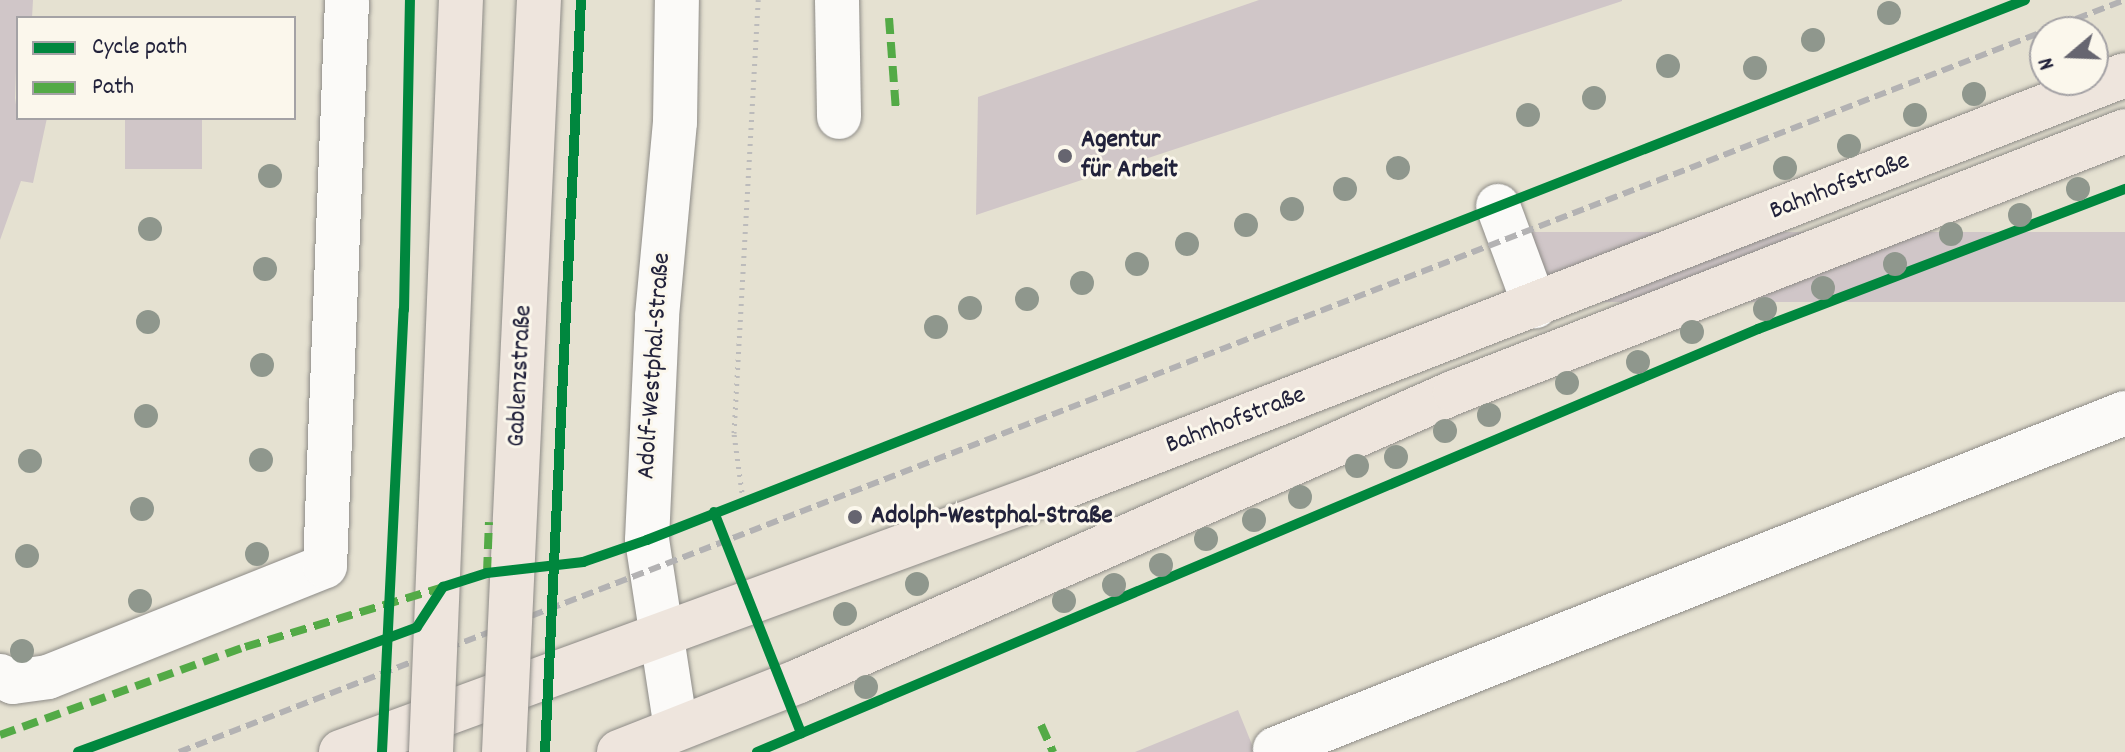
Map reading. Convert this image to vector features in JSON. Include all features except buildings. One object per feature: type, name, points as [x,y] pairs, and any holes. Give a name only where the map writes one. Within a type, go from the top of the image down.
[{"type":"main road","points":[[431,752],[461,0]]},
{"type":"main road","name":"Gablenzstraße","points":[[504,752],[539,0]]},
{"type":"main road","name":"Bahnhofstraße","points":[[341,752],[659,633],[967,523],[1535,306],[2125,75]]},
{"type":"main road","name":"Bahnhofstraße","points":[[619,752],[951,616],[1455,392],[2125,131]]},
{"type":"street","points":[[0,676],[29,683],[48,677],[325,566],[347,0]]},
{"type":"street","name":"Adolf-Westphal-Straße","points":[[676,729],[649,574],[647,471],[675,122],[677,0]]},
{"type":"street","points":[[837,0],[839,117]]},
{"type":"street","points":[[1498,206],[1535,306]]},
{"type":"street","points":[[1275,749],[2125,413]]},
{"type":"path","points":[[743,500],[734,433],[758,0]]},
{"type":"railway","points":[[179,752],[2125,0]]},
{"type":"marked path","points":[[889,18],[896,112]]},
{"type":"marked path","points":[[487,573],[489,522]]},
{"type":"marked path","points":[[0,735],[245,647],[444,587]]},
{"type":"marked path","points":[[1041,725],[1053,752]]},
{"type":"cycle path","points":[[382,752],[404,310],[410,0]]},
{"type":"cycle path","points":[[545,752],[581,0]]},
{"type":"cycle path","points":[[78,752],[417,627],[443,587],[487,573],[583,562],[647,540],[2025,0]]},
{"type":"cycle path","points":[[757,752],[1758,329],[2125,189]]},
{"type":"cycle path","points":[[714,512],[801,733]]},
{"type":"place","name":"Agentur für Arbeit","points":[[1065,156]]},
{"type":"place","name":"Adolph-Westphal-Straße","points":[[855,517]]}]
